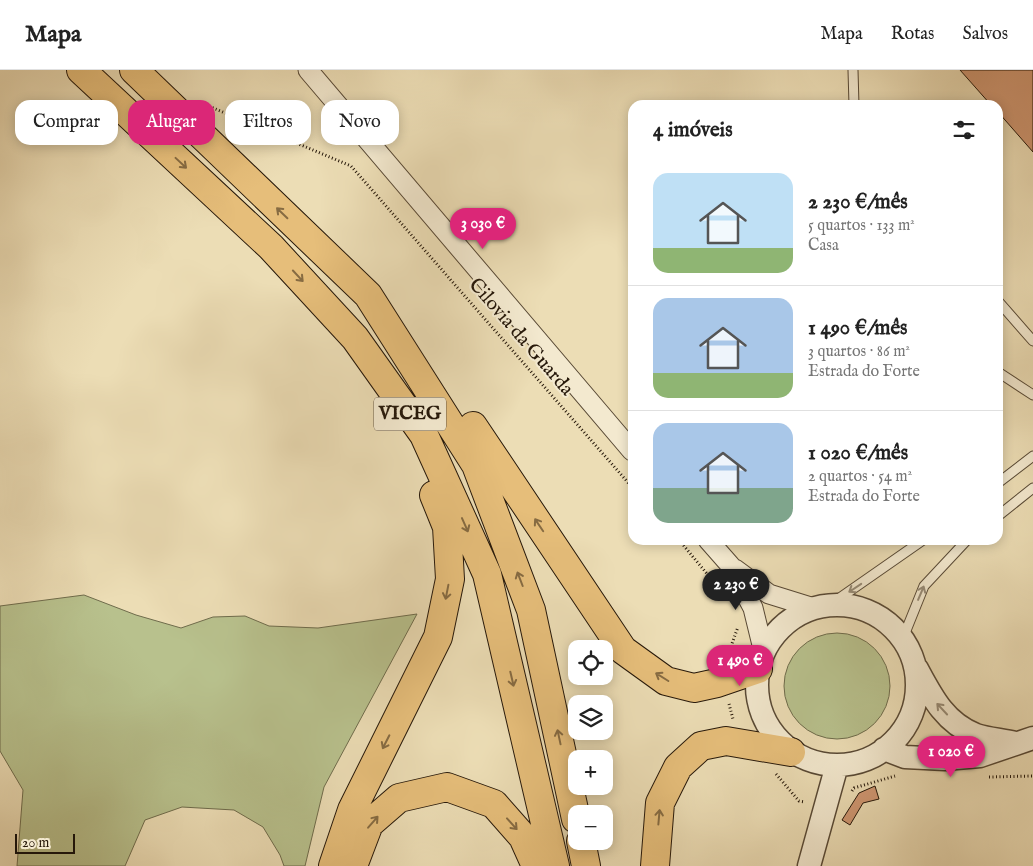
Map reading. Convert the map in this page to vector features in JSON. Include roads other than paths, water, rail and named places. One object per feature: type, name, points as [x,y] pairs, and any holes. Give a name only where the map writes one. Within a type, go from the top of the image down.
[{"type":"highway","name":"VICEG","points":[[81,70],[271,247],[355,338],[424,435],[487,574],[555,866]]},
{"type":"highway","name":"VICEG","points":[[134,70],[368,295],[476,466],[531,610],[573,805]]},
{"type":"highway","points":[[368,295],[438,373],[623,650],[666,681],[694,688],[722,681],[761,659]]},
{"type":"highway","points":[[333,866],[352,810],[438,637],[450,578],[446,527],[416,448],[355,338]]},
{"type":"highway","points":[[655,866],[660,803],[678,767],[702,746],[726,740],[791,752]]},
{"type":"highway","points":[[353,866],[369,824],[399,798],[447,786],[494,804],[523,837],[536,866]]},
{"type":"highway","points":[[583,850],[586,866]]},
{"type":"street","points":[[308,70],[628,446]]},
{"type":"street","points":[[712,545],[730,565],[769,594],[824,605],[862,608],[885,620],[903,638],[934,701],[957,725],[977,735],[1024,740]]},
{"type":"street","points":[[730,565],[753,608],[761,659],[760,706],[771,732],[791,752],[812,760],[837,765],[864,761],[884,749],[904,728],[914,703],[917,669]]},
{"type":"street","points":[[761,659],[784,627],[824,605]]},
{"type":"street","points":[[884,749],[906,757],[945,759],[980,756],[1024,740]]},
{"type":"street","points":[[811,865],[837,765]]},
{"type":"lane","points":[[854,70],[854,100]]},
{"type":"lane","points":[[1003,307],[1033,341]]},
{"type":"lane","points":[[1003,375],[1033,395]]},
{"type":"lane","points":[[1003,479],[1033,456]]},
{"type":"lane","points":[[1003,512],[1033,488]]},
{"type":"lane","points":[[824,605],[915,545]]},
{"type":"lane","points":[[903,638],[924,586],[962,545]]}]
